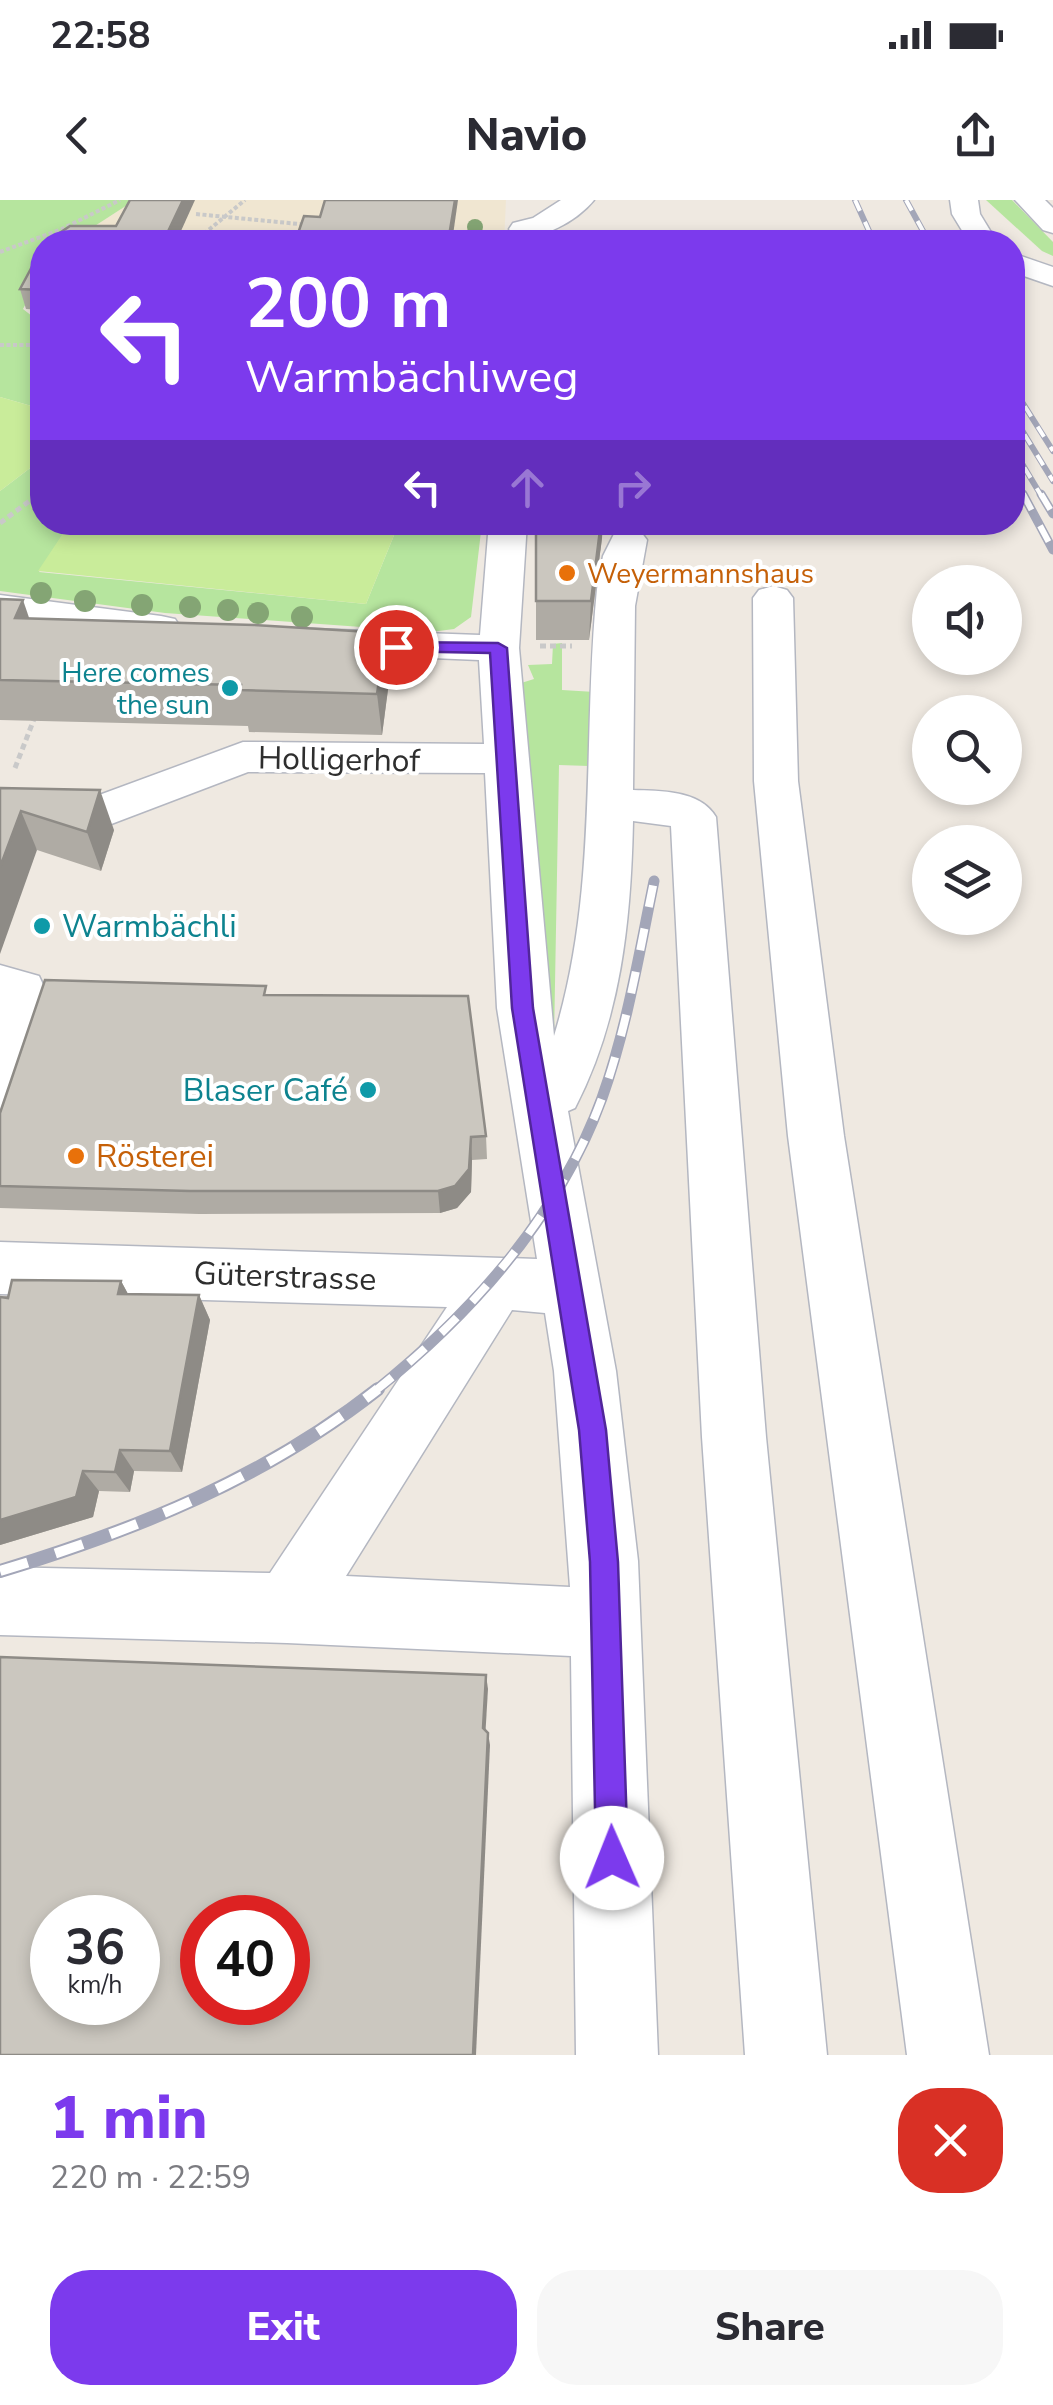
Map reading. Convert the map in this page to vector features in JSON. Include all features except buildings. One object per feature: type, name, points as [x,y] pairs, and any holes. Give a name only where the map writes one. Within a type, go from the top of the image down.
[{"type":"street","points":[[523,224],[535,229],[580,200]]},
{"type":"street","points":[[964,200],[966,214],[976,230]]},
{"type":"street","points":[[1029,200],[1053,224]]},
{"type":"street","points":[[1025,267],[1053,277]]},
{"type":"street","points":[[509,535],[518,647],[507,760],[523,1008],[592,1430],[606,1623],[617,2055]]},
{"type":"street","points":[[537,1097],[556,1093],[570,1069],[596,968],[608,805],[616,592],[628,540]]},
{"type":"street","points":[[774,598],[776,781],[816,1136],[948,2055]]},
{"type":"street","points":[[0,607],[196,632]]},
{"type":"street","points":[[271,638],[396,647],[518,647]]},
{"type":"street","name":"Holligerhof","points":[[0,806],[106,810],[243,758],[507,760]]},
{"type":"street","points":[[608,805],[682,810],[693,817],[734,1438],[786,2055]]},
{"type":"street","points":[[0,984],[16,987],[26,998],[9,1035],[0,1088]]},
{"type":"street","name":"Güterstrasse","points":[[0,1268],[497,1282],[570,1289]]},
{"type":"street","points":[[286,1608],[497,1282]]},
{"type":"street","points":[[0,1601],[286,1608],[606,1623]]},
{"type":"path","points":[[59,230],[120,200]]},
{"type":"path","points":[[210,230],[245,200]]},
{"type":"path","points":[[196,214],[324,225]]},
{"type":"path","points":[[0,252],[30,241]]},
{"type":"path","points":[[0,346],[30,345]]},
{"type":"path","points":[[0,523],[30,501]]},
{"type":"path","points":[[518,647],[565,646]]},
{"type":"path","points":[[0,806],[42,699]]},
{"type":"shaded area","points":[[135,200],[506,200],[505,230],[89,230]]},
{"type":"green space","points":[[0,200],[135,200],[89,230],[30,230],[30,295],[23,309],[30,315],[30,406],[0,397]]},
{"type":"green space","points":[[986,200],[1012,200],[1053,242],[1053,256],[1025,236],[1025,230],[1019,230]]},
{"type":"green space","points":[[0,397],[30,406],[30,468],[0,491]]},
{"type":"green space","points":[[30,468],[30,535],[62,535],[39,572],[366,604],[394,535],[481,535],[471,617],[454,629],[431,632],[165,613],[0,591],[0,491]]},
{"type":"green space","points":[[62,535],[394,535],[366,604],[38,571]]},
{"type":"green space","points":[[562,643],[562,690],[595,692],[589,766],[559,765],[554,1039],[518,684],[534,679],[528,665],[552,664],[553,644]]},
{"type":"railway","points":[[855,200],[869,230]]},
{"type":"railway","points":[[906,200],[922,230]]},
{"type":"railway","points":[[1025,407],[1053,451]]},
{"type":"railway","points":[[1025,435],[1053,481]]},
{"type":"railway","points":[[1025,469],[1042,497]]},
{"type":"railway","points":[[1041,494],[1053,514]]},
{"type":"railway","points":[[1025,498],[1053,550]]},
{"type":"railway","points":[[375,1391],[478,1296],[537,1222],[562,1183],[584,1141],[611,1072],[654,881]]},
{"type":"railway","points":[[0,1571],[101,1538],[198,1498],[290,1449],[378,1389]]},
{"type":"place","name":"Weyermannshaus","points":[[567,573]]},
{"type":"place","name":"Here comes the sun","points":[[230,688]]},
{"type":"place","name":"Warmbächli","points":[[42,926]]},
{"type":"place","name":"Blaser Café","points":[[368,1090]]},
{"type":"place","name":"Rösterei","points":[[76,1156]]},
{"type":"route","points":[[396,647],[498,648],[523,1008],[592,1430],[604,1562],[612,1858]]}]
